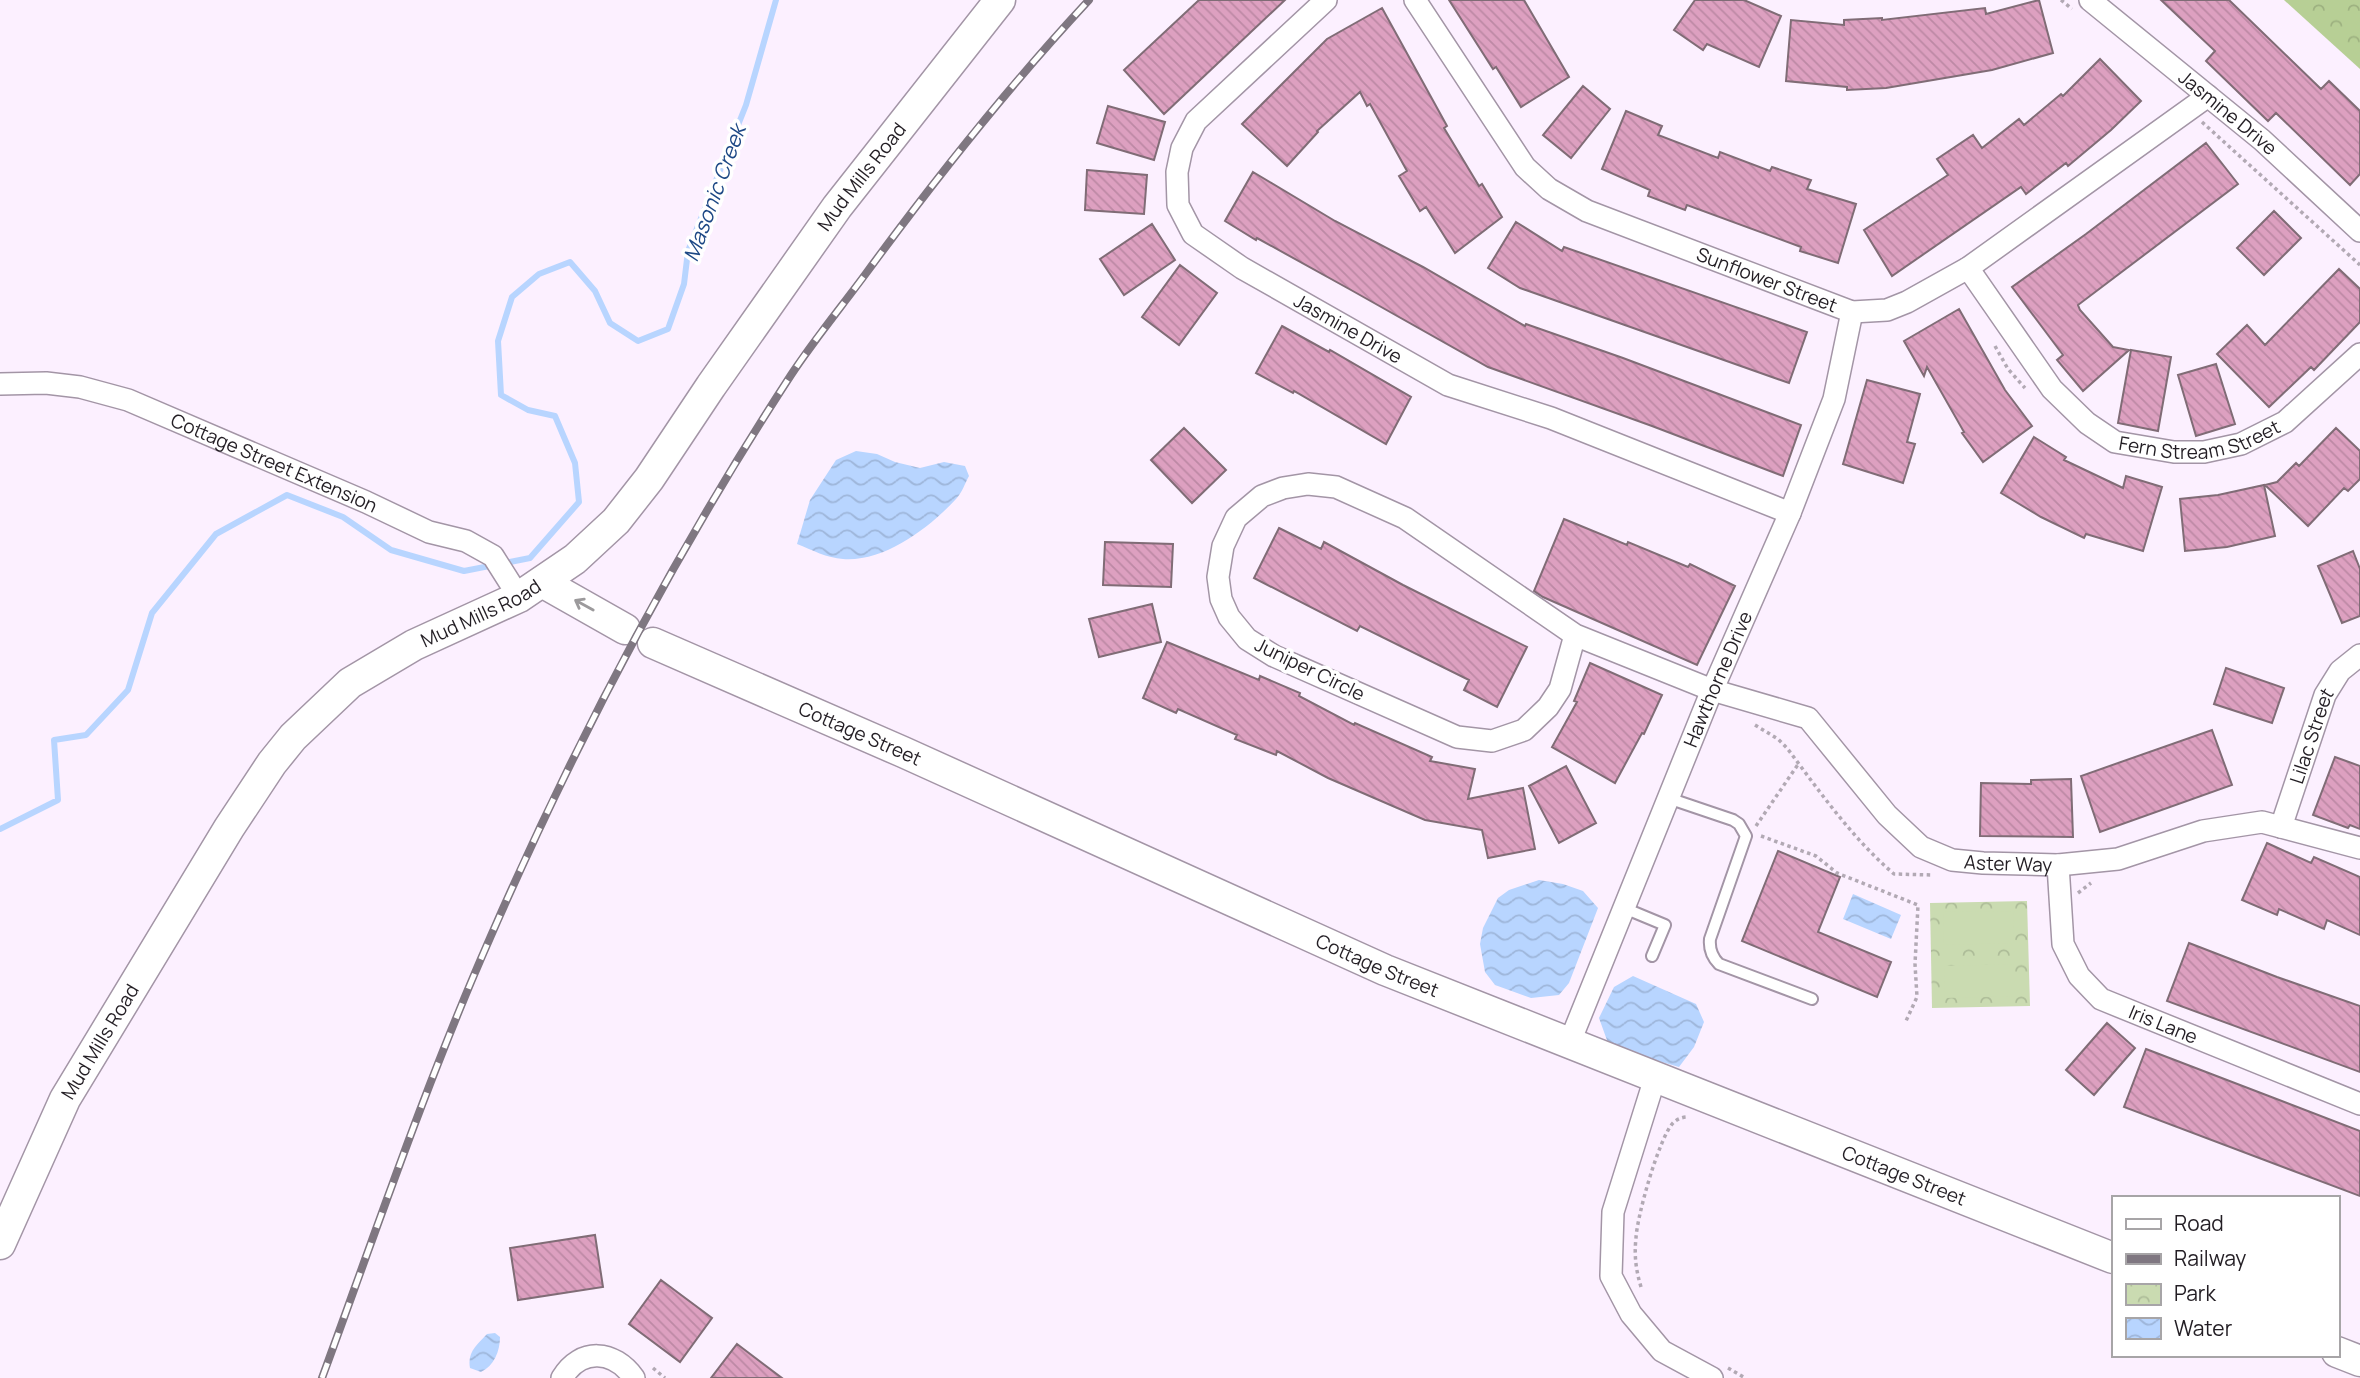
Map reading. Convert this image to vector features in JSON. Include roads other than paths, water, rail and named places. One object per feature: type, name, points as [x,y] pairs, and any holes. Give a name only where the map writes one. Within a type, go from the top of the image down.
[{"type":"street","name":"Mud Mills Road","points":[[0,1244],[65,1099],[271,763],[293,737],[350,683],[522,585],[575,559],[616,521],[649,479],[719,374],[837,207],[1000,0]]},
{"type":"street","name":"Jasmine Drive","points":[[1326,0],[1196,121],[1182,148],[1177,172],[1178,205],[1193,234],[1242,268],[1448,385],[1551,418],[1790,513]]},
{"type":"street","name":"Sunflower Street","points":[[1415,0],[1525,167],[1549,190],[1587,211],[1852,312],[1887,310],[1907,302],[1968,268],[2207,96]]},
{"type":"street","name":"Jasmine Drive","points":[[2090,0],[2262,140],[2360,231]]},
{"type":"street","name":"Fern Stream Street","points":[[1968,268],[2052,389],[2087,423],[2115,442],[2174,452],[2204,452],[2241,444],[2285,422],[2360,355]]},
{"type":"street","name":"Hawthorne Drive","points":[[1569,1044],[1712,690],[1790,513],[1834,398],[1852,312]]},
{"type":"street","name":"Cottage Street Extension","points":[[0,384],[46,383],[80,387],[128,400],[366,502],[429,532],[466,541],[493,556],[522,585]]},
{"type":"street","name":"Juniper Circle","points":[[1575,635],[1560,689],[1548,707],[1524,730],[1492,741],[1457,737],[1274,656],[1247,639],[1229,617],[1221,599],[1218,577],[1223,545],[1236,518],[1262,496],[1283,488],[1308,484],[1336,487],[1405,518],[1575,635],[1712,690]]},
{"type":"street","points":[[522,585],[625,629]]},
{"type":"street","name":"Cottage Street","points":[[653,643],[903,752],[1385,970],[2112,1258]]},
{"type":"street","name":"Lilac Street","points":[[2281,827],[2325,695],[2340,671],[2360,655]]},
{"type":"street","name":"Aster Way","points":[[1712,690],[1808,718],[1887,815],[1921,847],[1952,860],[2058,865],[2119,859],[2203,831],[2263,822],[2360,848]]},
{"type":"street","name":"Iris Lane","points":[[2058,865],[2063,944],[2079,976],[2101,999],[2360,1104]]},
{"type":"street","points":[[1656,1078],[1613,1212],[1611,1276],[1631,1314],[1662,1352],[1718,1372]]},
{"type":"street","points":[[2339,1353],[2360,1361]]},
{"type":"street","points":[[562,1378],[577,1361],[590,1356],[616,1360],[627,1368],[634,1378]]},
{"type":"lane","points":[[1668,798],[1732,820],[1739,824],[1746,836],[1710,939],[1711,953],[1715,960],[1719,964],[1812,999]]},
{"type":"lane","points":[[1624,908],[1665,925],[1652,956]]},
{"type":"water","points":[[856,451],[877,454],[920,468],[944,462],[965,466],[969,476],[958,497],[933,521],[905,541],[875,555],[843,559],[797,544],[810,500],[836,460]]},
{"type":"water","points":[[1539,880],[1583,891],[1598,908],[1569,983],[1559,995],[1531,998],[1495,985],[1485,972],[1480,944],[1483,928],[1498,898],[1509,890]]},
{"type":"water","points":[[1853,894],[1901,915],[1891,939],[1843,919]]},
{"type":"water","points":[[1633,976],[1696,1004],[1704,1022],[1694,1047],[1679,1067],[1608,1043],[1599,1018],[1614,987]]},
{"type":"water","points":[[495,1333],[500,1337],[500,1342],[493,1362],[481,1372],[470,1368],[470,1357],[474,1349],[487,1334]]},
{"type":"waterway","name":"Masonic Creek","points":[[0,829],[58,800],[54,740],[86,735],[128,690],[152,613],[216,534],[287,495],[343,517],[391,550],[464,571],[530,558],[579,502],[575,463],[555,416],[528,410],[501,395],[498,341],[512,297],[539,274],[570,262],[595,291],[610,323],[638,341],[668,329],[684,284],[688,251],[746,105],[776,0]]},
{"type":"railway","points":[[322,1378],[423,1101],[490,938],[592,721],[667,580],[748,442],[809,349],[974,133],[1089,0]]}]
